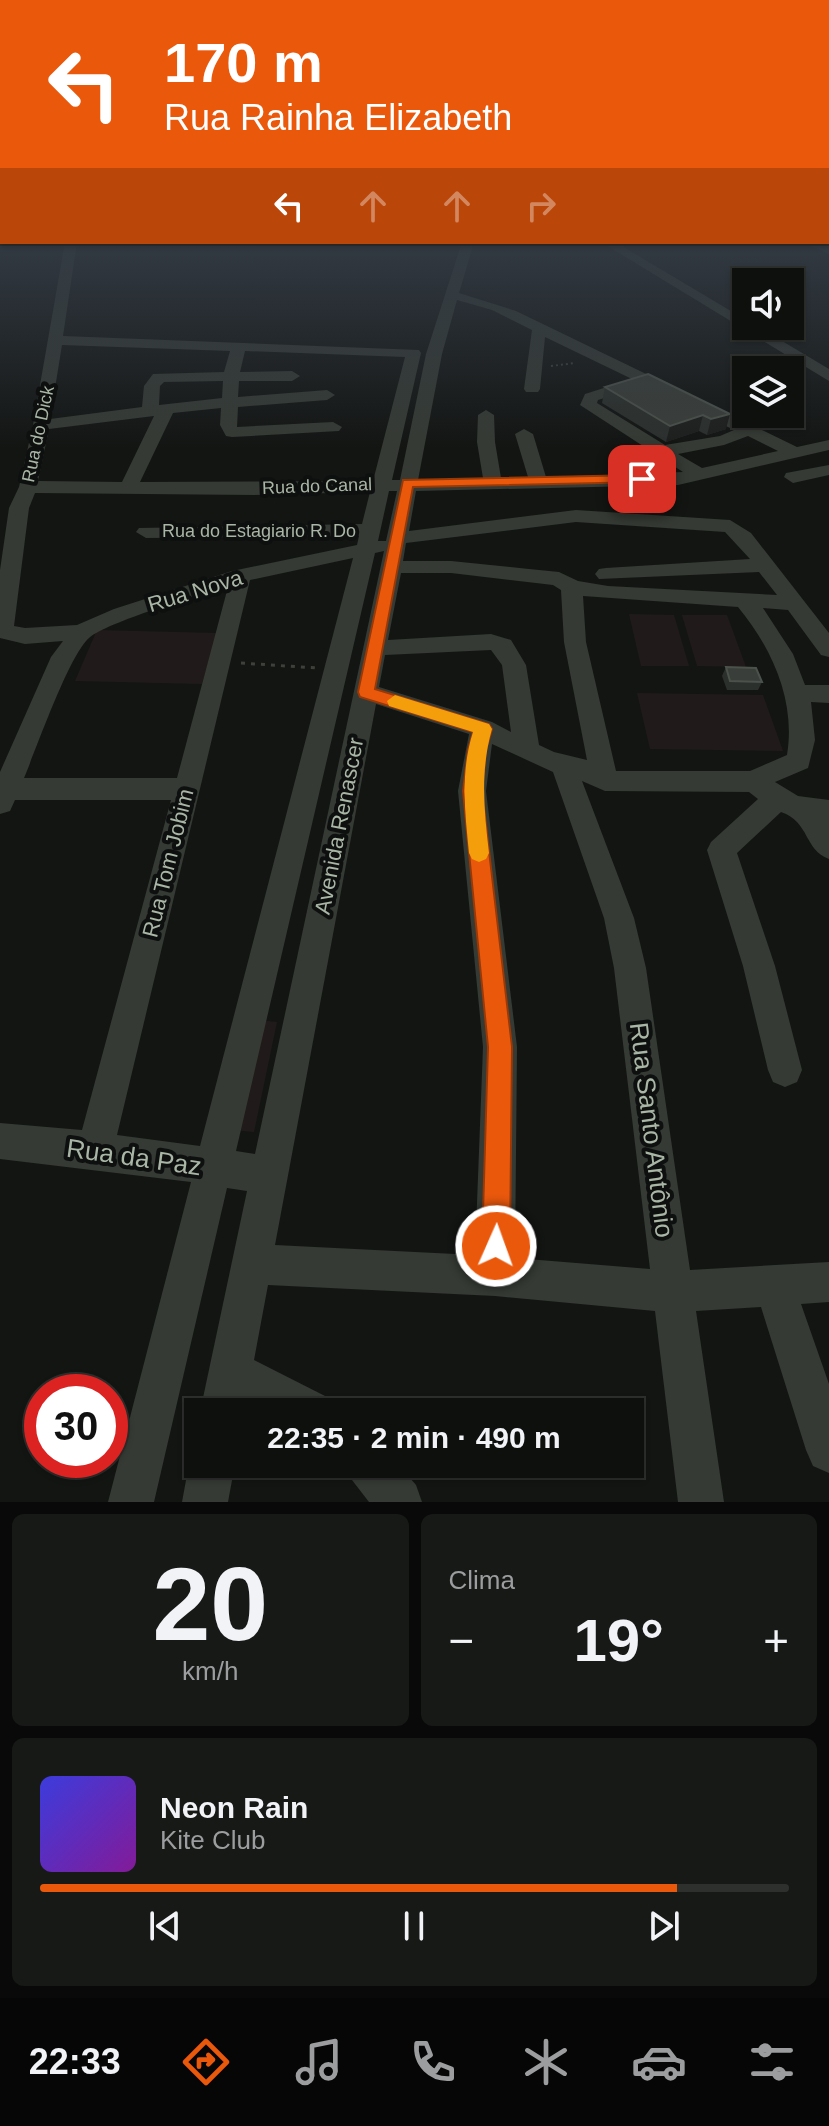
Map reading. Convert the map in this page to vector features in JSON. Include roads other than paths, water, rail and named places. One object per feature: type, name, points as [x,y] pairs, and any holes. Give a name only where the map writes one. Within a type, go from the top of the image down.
[{"type":"street","name":"Rua do Dick","points":[[3,626],[18,500],[41,425],[61,307]]},
{"type":"street","name":"Avenida Renascer","points":[[226,1392],[375,648],[384,546],[420,351],[444,307]]},
{"type":"street","points":[[499,307],[795,453]]},
{"type":"street","points":[[715,307],[732,318]]},
{"type":"street","points":[[532,389],[539,329]]},
{"type":"street","points":[[56,340],[420,351]]},
{"type":"street","points":[[769,340],[829,376]]},
{"type":"street","points":[[239,346],[229,403],[228,425],[232,432],[333,427]]},
{"type":"street","points":[[185,376],[186,406]]},
{"type":"street","points":[[129,487],[158,410],[154,381],[159,377],[292,376]]},
{"type":"street","points":[[647,380],[591,397],[588,405],[702,476]]},
{"type":"street","points":[[41,425],[271,397],[327,395]]},
{"type":"street","points":[[486,415],[486,442],[493,482]]},
{"type":"street","points":[[663,451],[724,440],[748,430]]},
{"type":"street","points":[[524,434],[538,481]]},
{"type":"street","name":"Rua do Canal","points":[[18,500],[129,487],[393,491],[493,482],[668,479],[702,476],[829,445]]},
{"type":"street","points":[[793,477],[829,470]]},
{"type":"street","points":[[0,498],[393,491],[678,495],[668,479]]},
{"type":"street","points":[[384,546],[576,516],[696,518],[738,530],[829,649]]},
{"type":"street","name":"Rua do Estagiario R. Do","points":[[146,532],[384,546]]},
{"type":"street","points":[[384,546],[451,567],[559,579],[572,587],[608,593],[793,603]]},
{"type":"street","name":"Avenida Renascer","points":[[131,1502],[337,670],[384,546]]},
{"type":"street","name":"Rua Nova","points":[[3,626],[2,631],[13,635],[81,632],[122,614],[239,576],[384,546]]},
{"type":"street","points":[[606,574],[764,565]]},
{"type":"street","name":"Rua Tom Jobim","points":[[95,1150],[239,587],[239,576]]},
{"type":"street","points":[[572,587],[575,642],[605,781]]},
{"type":"street","points":[[745,601],[758,615],[773,642],[796,693],[802,734],[799,761],[771,771],[829,847]]},
{"type":"street","points":[[81,632],[63,657],[9,762],[3,796],[188,789]]},
{"type":"street","points":[[375,648],[491,642],[503,645],[514,665],[527,751]]},
{"type":"street","points":[[366,692],[483,729],[564,767],[586,770],[605,781],[791,801]]},
{"type":"street","points":[[796,693],[829,694]]},
{"type":"street","points":[[483,729],[472,791],[500,1047],[495,1276]]},
{"type":"street","name":"Rua Santo Antônio","points":[[564,767],[619,918],[636,1002],[701,1502]]},
{"type":"street","points":[[785,1070],[741,905],[721,850],[791,801]]},
{"type":"street","name":"Rua da Paz","points":[[0,1141],[95,1150],[269,1175]]},
{"type":"street","points":[[252,1264],[495,1276],[673,1292],[829,1282]]},
{"type":"street","points":[[775,1287],[829,1450]]},
{"type":"street","points":[[226,1392],[251,1398]]},
{"type":"street","points":[[205,1502],[209,1478]]},
{"type":"street","points":[[379,1478],[399,1502]]}]
